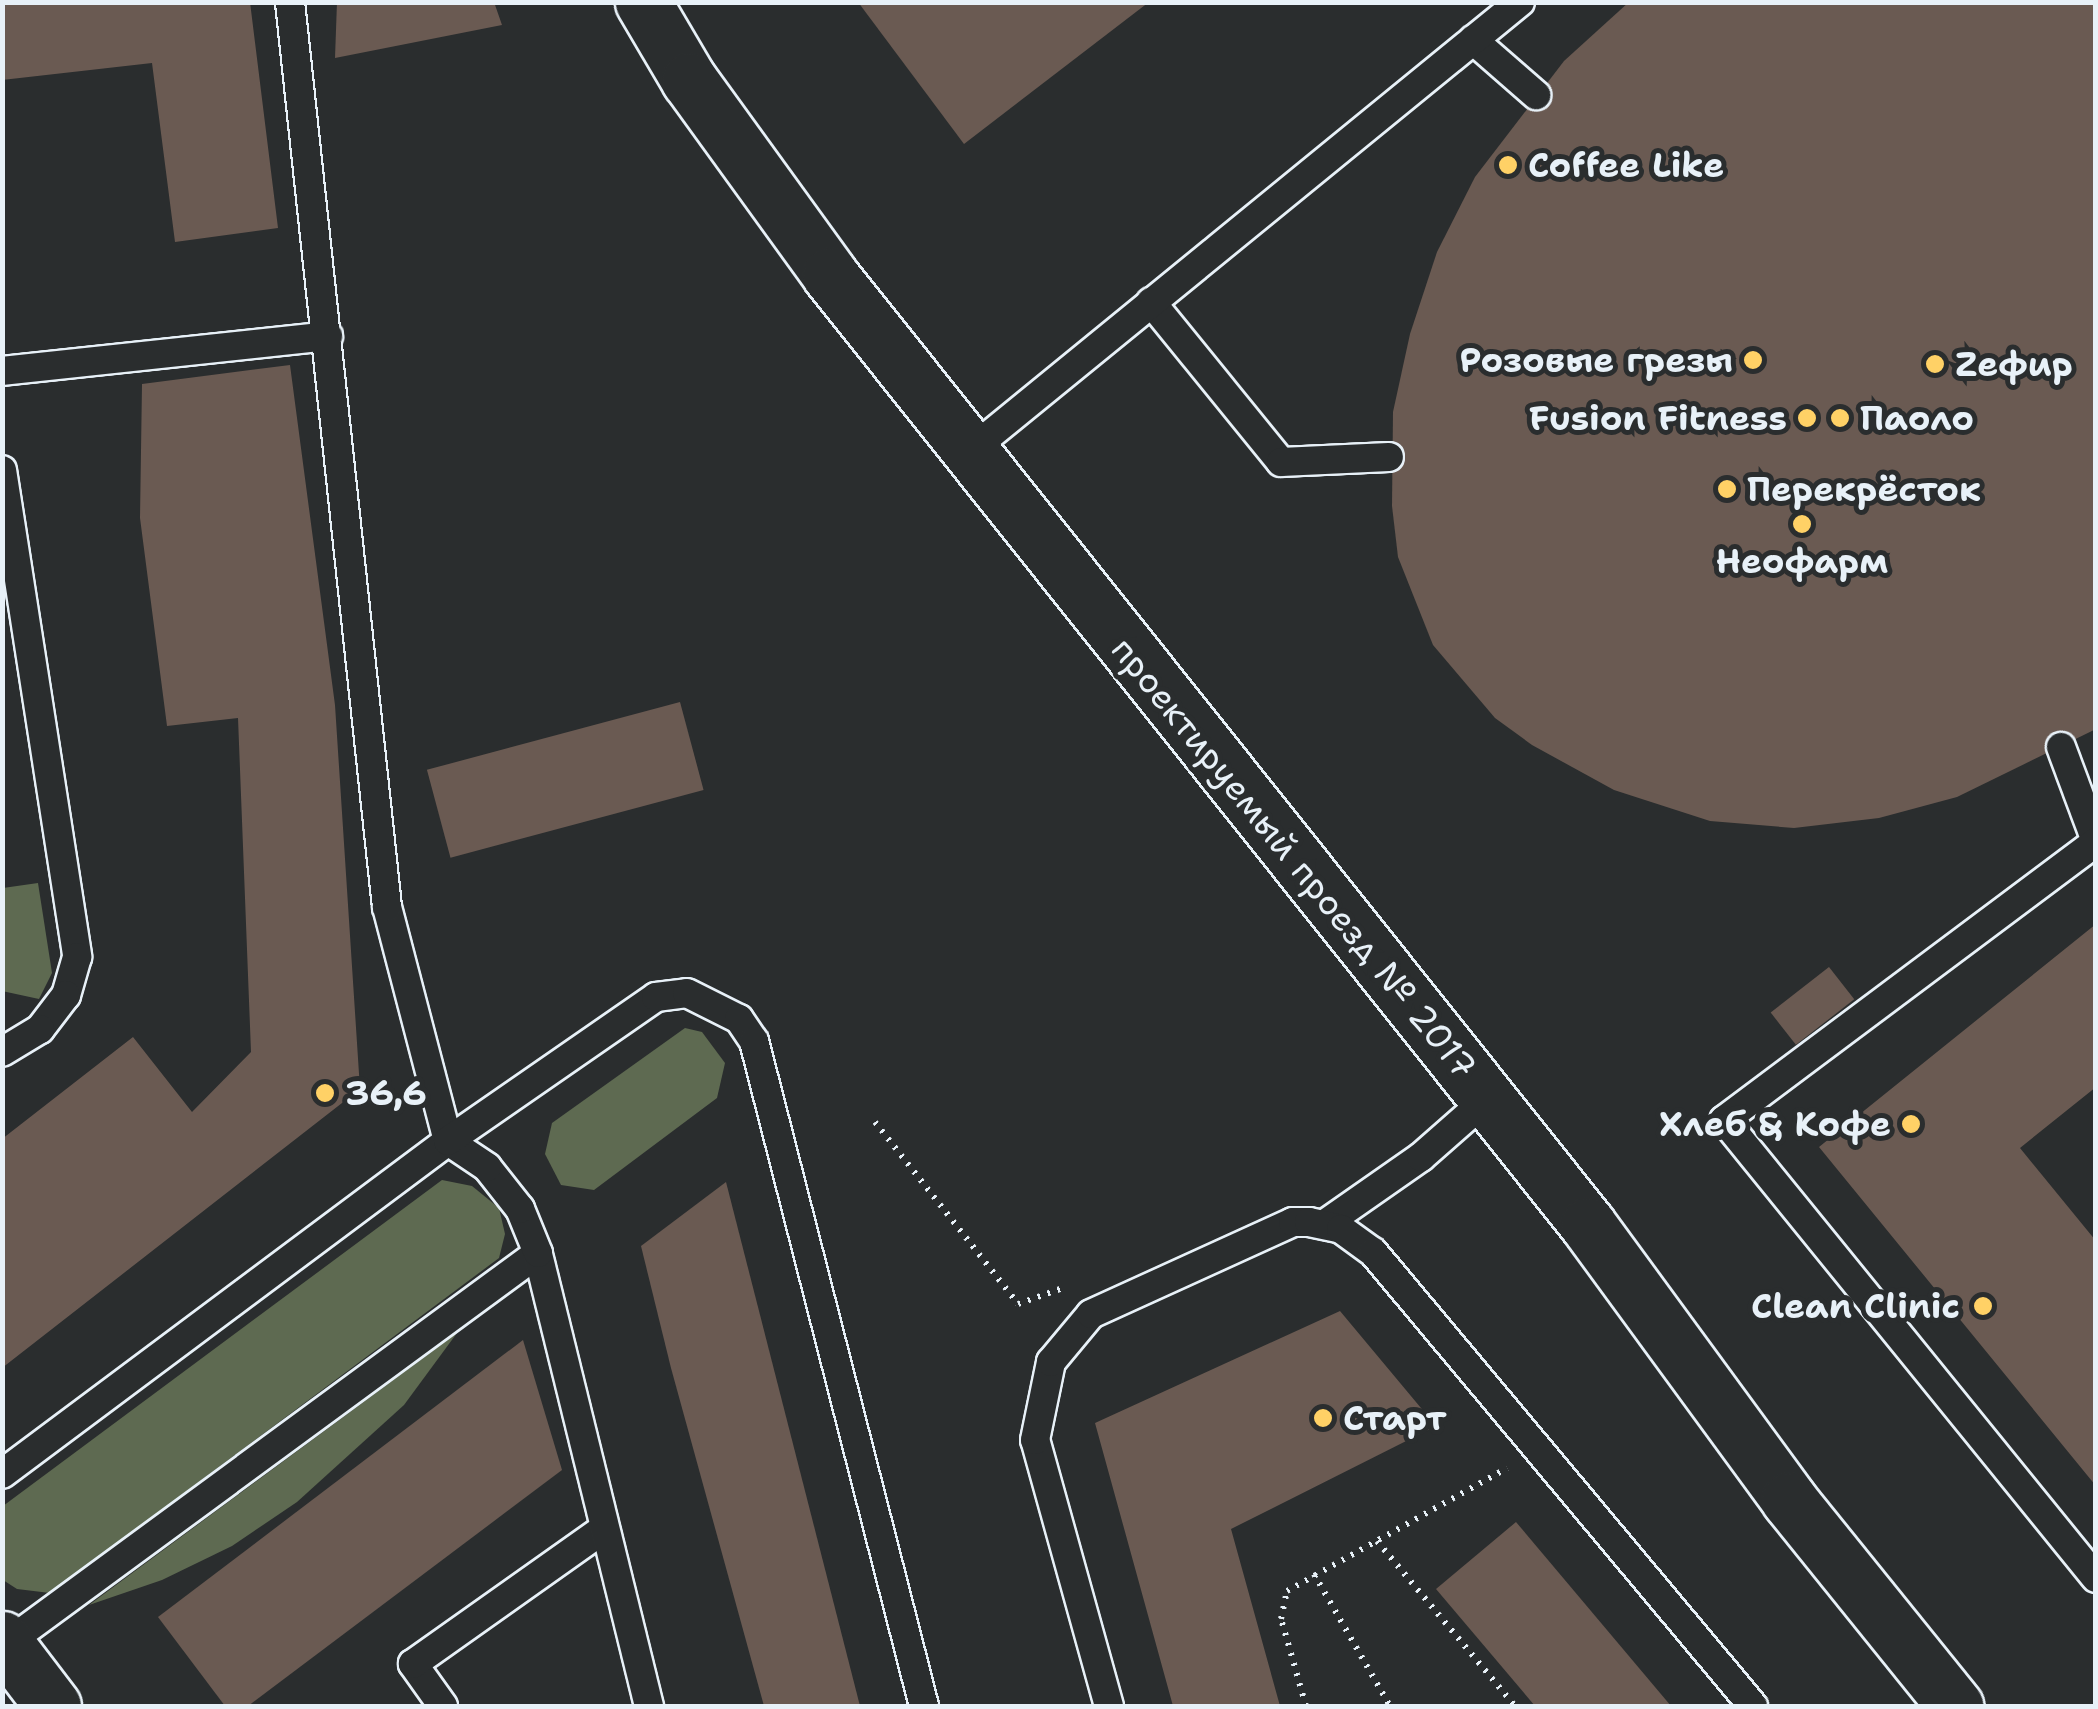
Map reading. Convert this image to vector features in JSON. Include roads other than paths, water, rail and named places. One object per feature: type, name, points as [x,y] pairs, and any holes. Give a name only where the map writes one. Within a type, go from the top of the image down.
[{"type":"street","name":"проектируемый проезд № 2017","points":[[643,2],[689,80],[819,260],[1488,1098],[1789,1500],[1956,1706]]},
{"type":"street","points":[[4,1642],[53,1706]]},
{"type":"lane","points":[[290,2],[386,907],[448,1141],[498,1181],[520,1209],[538,1252],[649,1706]]},
{"type":"lane","points":[[970,451],[1520,2]]},
{"type":"lane","points":[[1473,40],[1536,95]]},
{"type":"lane","points":[[1150,302],[1281,462],[1389,456]]},
{"type":"lane","points":[[2,371],[328,336]]},
{"type":"lane","points":[[2,470],[77,958],[66,995],[48,1018],[2,1052]]},
{"type":"lane","points":[[2061,747],[2096,841],[1724,1120],[2096,1578]]},
{"type":"lane","points":[[2,1474],[448,1141],[656,997],[687,992],[738,1019],[754,1040],[924,1706]]},
{"type":"lane","points":[[1325,1224],[1420,1157],[1488,1098]]},
{"type":"lane","points":[[1109,1706],[1035,1440],[1051,1362],[1091,1314],[1293,1222],[1325,1224],[1373,1252],[1753,1706]]},
{"type":"lane","points":[[4,1642],[538,1252]]},
{"type":"lane","points":[[443,1706],[414,1664],[604,1530]]},
{"type":"place","name":"Coffee Like","points":[[1508,165]]},
{"type":"place","name":"Розовые грезы","points":[[1753,360]]},
{"type":"place","name":"Zефир","points":[[1935,364]]},
{"type":"place","name":"Fusion Fitness","points":[[1807,418]]},
{"type":"place","name":"Паоло","points":[[1840,418]]},
{"type":"place","name":"Перекрёсток","points":[[1727,489]]},
{"type":"place","name":"Неофарм","points":[[1802,524]]},
{"type":"place","name":"36,6","points":[[325,1093]]},
{"type":"place","name":"Хлеб & Кофе","points":[[1911,1124]]},
{"type":"place","name":"Clean Clinic","points":[[1983,1306]]},
{"type":"place","name":"Старт","points":[[1323,1418]]}]
